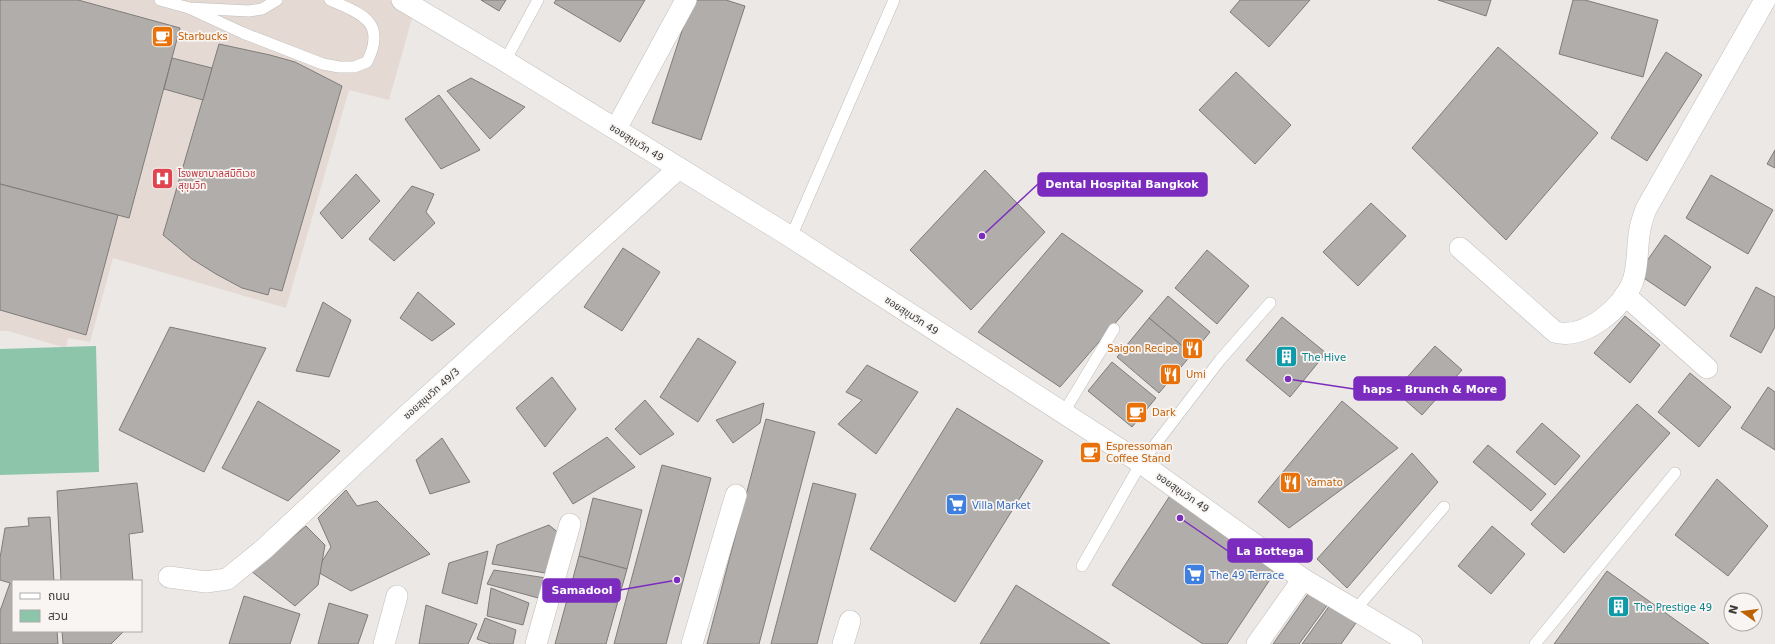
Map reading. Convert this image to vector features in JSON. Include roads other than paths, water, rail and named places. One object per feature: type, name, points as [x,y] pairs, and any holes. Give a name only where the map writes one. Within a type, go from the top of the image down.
[{"type":"street","name":"ซอยสุขุมวิท 49","points":[[402,0],[505,61],[791,237],[1142,463],[1303,579],[1412,644]]},
{"type":"street","points":[[616,129],[686,0]]},
{"type":"street","points":[[1460,248],[1555,332],[1571,334],[1589,327],[1606,317],[1625,295],[1633,281],[1637,263],[1640,228],[1646,209],[1765,0]]},
{"type":"street","name":"ซอยสุขุมวิท 49/3","points":[[169,577],[206,582],[227,579],[264,549],[403,419],[679,168]]},
{"type":"street","points":[[1625,295],[1707,368]]},
{"type":"street","points":[[692,644],[736,495]]},
{"type":"street","points":[[536,644],[570,524]]},
{"type":"street","points":[[1257,644],[1303,579]]},
{"type":"street","points":[[384,644],[397,596]]},
{"type":"street","points":[[843,644],[850,621]]},
{"type":"lane","points":[[160,0],[189,8],[244,33],[323,64],[339,67],[354,67],[367,62],[372,51],[374,37],[372,26],[360,14],[330,0]]},
{"type":"lane","points":[[189,8],[249,11],[262,9],[277,0]]},
{"type":"lane","points":[[505,61],[538,0]]},
{"type":"lane","points":[[791,237],[894,0]]},
{"type":"lane","points":[[1082,566],[1142,463],[1220,360],[1270,303]]},
{"type":"lane","points":[[1064,412],[1114,329]]},
{"type":"lane","points":[[1535,644],[1675,473]]},
{"type":"lane","points":[[1355,610],[1444,507]]},
{"type":"place","name":"Starbucks","points":[[163,36]]},
{"type":"place","name":"โรงพยาบาลสมิติเวช สุขุมวิท","points":[[162,179]]},
{"type":"place","name":"Dental Hospital Bangkok","points":[[982,236]]},
{"type":"place","name":"Saigon Recipe","points":[[1193,348]]},
{"type":"place","name":"The Hive","points":[[1286,357]]},
{"type":"place","name":"Umi","points":[[1171,374]]},
{"type":"place","name":"haps - Brunch & More","points":[[1288,379]]},
{"type":"place","name":"Dark","points":[[1137,412]]},
{"type":"place","name":"Espressoman Coffee Stand","points":[[1090,452]]},
{"type":"place","name":"Yamato","points":[[1291,482]]},
{"type":"place","name":"Villa Market","points":[[956,505]]},
{"type":"place","name":"La Bottega","points":[[1180,518]]},
{"type":"place","name":"The 49 Terrace","points":[[1195,575]]},
{"type":"place","name":"Samadool","points":[[677,580]]},
{"type":"place","name":"The Prestige 49","points":[[1619,607]]}]
